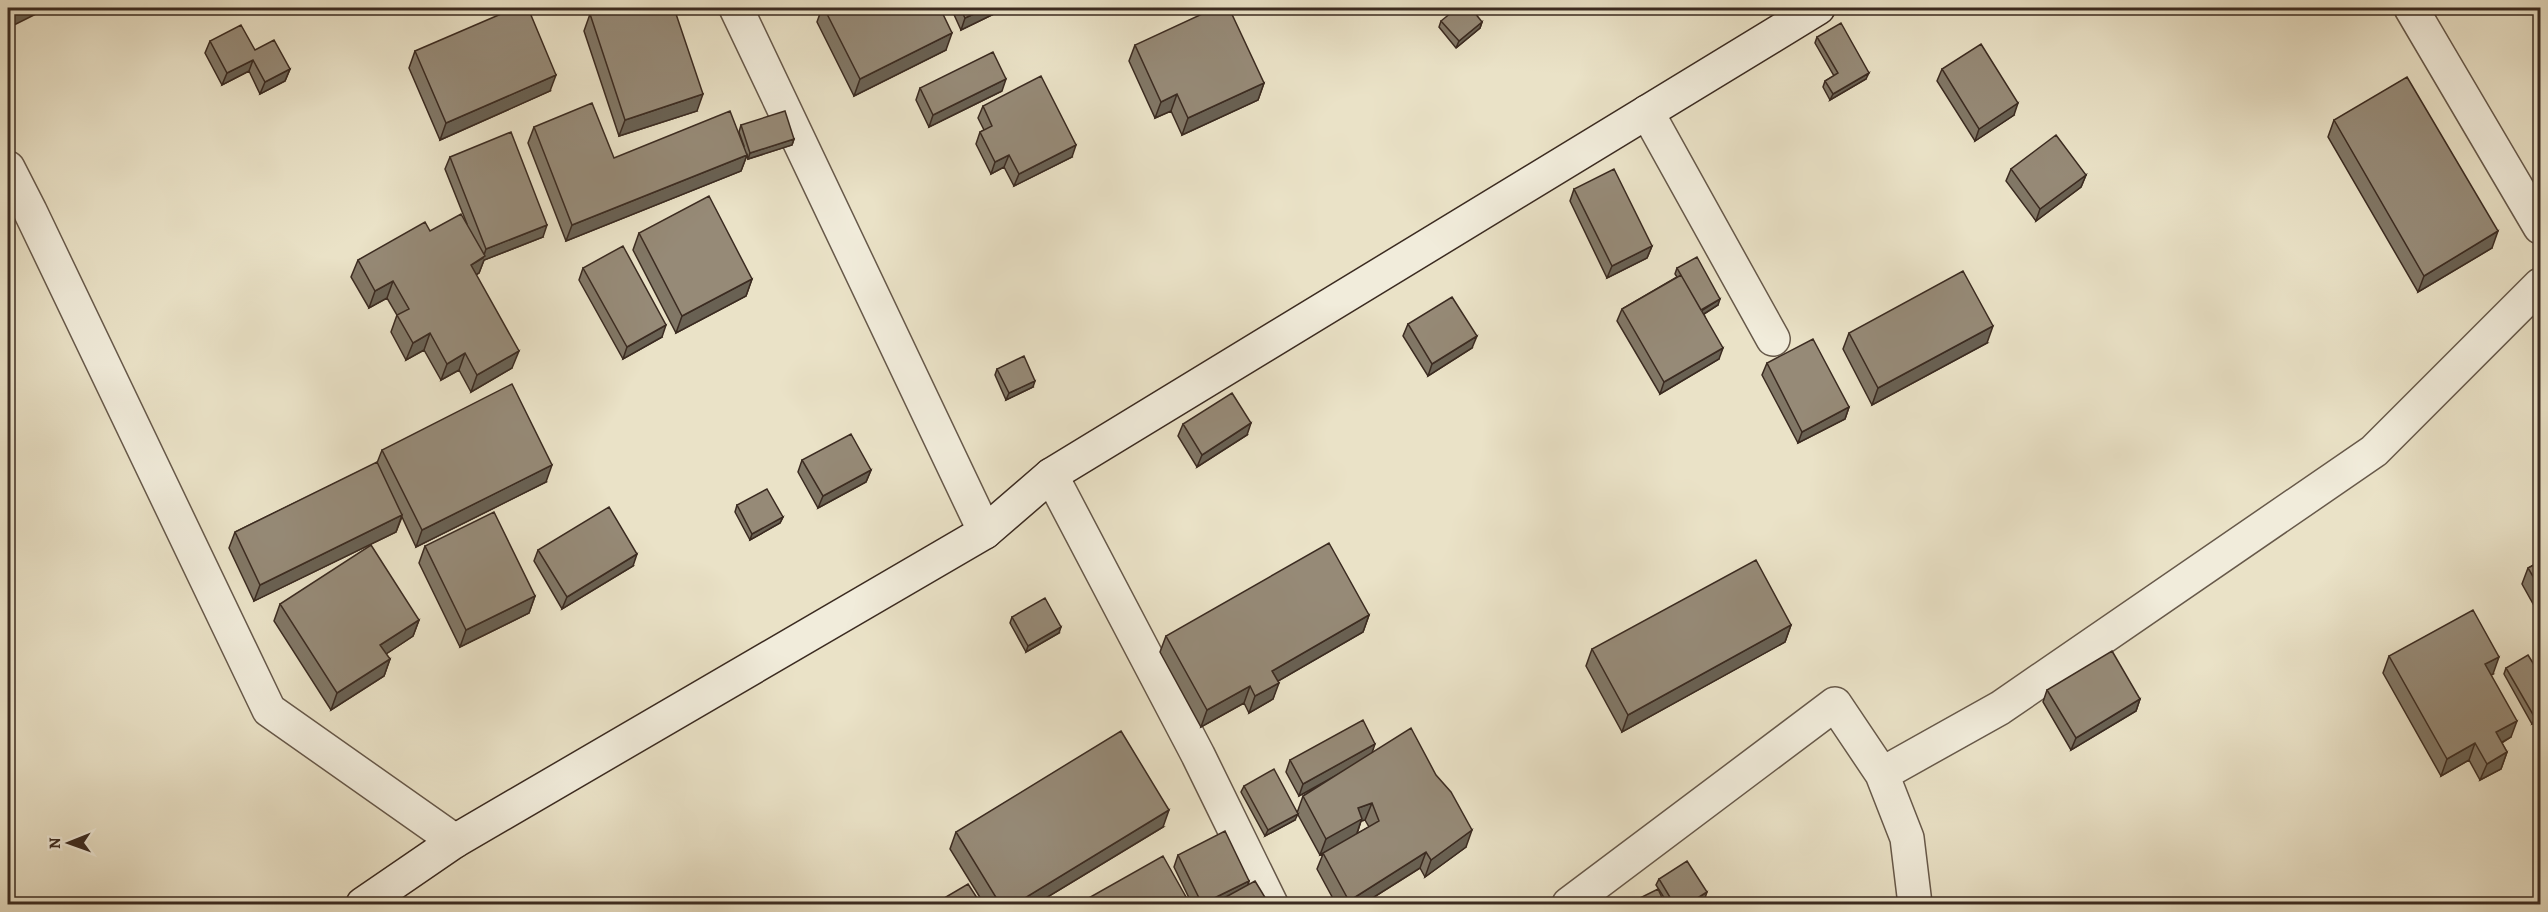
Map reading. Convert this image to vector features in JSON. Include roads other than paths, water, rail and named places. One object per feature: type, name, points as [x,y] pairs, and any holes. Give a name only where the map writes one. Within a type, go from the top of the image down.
[{"type":"street","points":[[736,8],[986,532]]},
{"type":"street","points":[[363,904],[455,842],[986,532],[1051,475],[1818,8]]},
{"type":"street","points":[[2411,8],[2541,227]]},
{"type":"street","points":[[1647,112],[1773,339]]},
{"type":"street","points":[[8,168],[269,710],[455,842]]},
{"type":"street","points":[[1882,774],[2000,708],[2374,451],[2541,285]]},
{"type":"street","points":[[1051,475],[1198,755],[1271,904]]},
{"type":"street","points":[[1569,904],[1835,704],[1882,774],[1907,838],[1915,904]]}]
